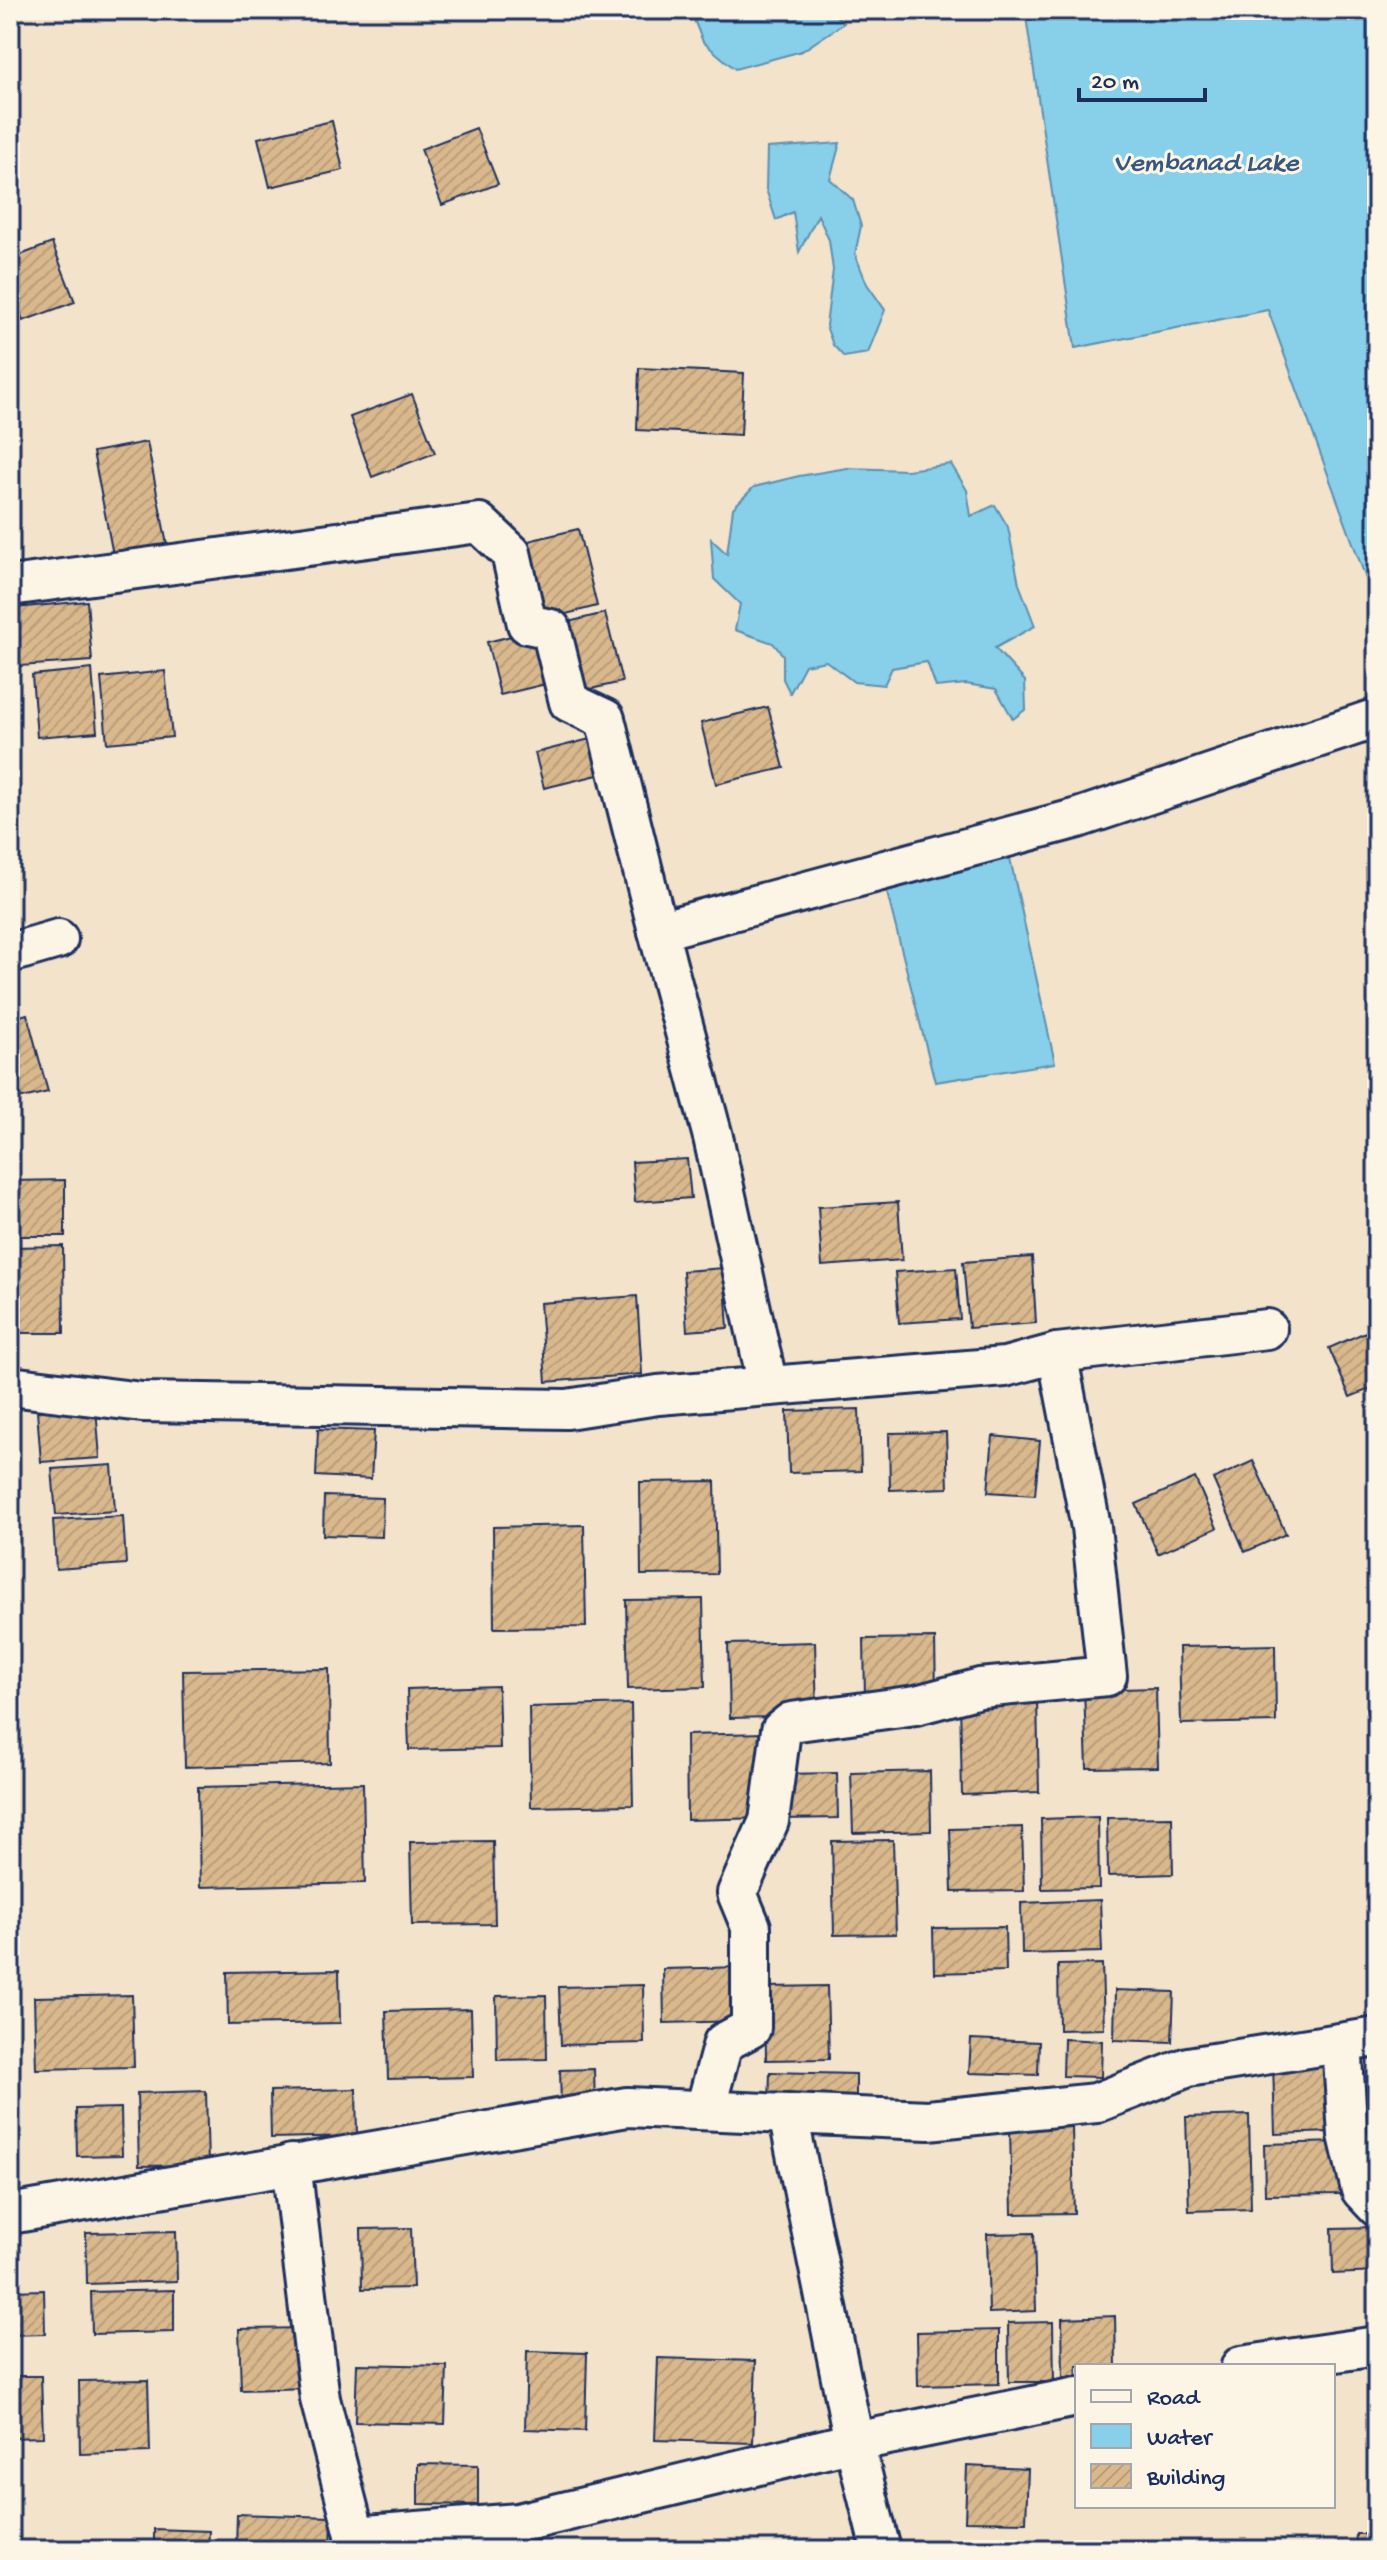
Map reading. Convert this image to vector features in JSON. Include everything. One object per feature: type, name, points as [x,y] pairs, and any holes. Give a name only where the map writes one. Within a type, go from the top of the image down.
[{"type":"street","points":[[10,586],[479,523],[511,553],[527,624],[551,629],[569,702],[605,719],[713,1137],[768,1386]]},
{"type":"street","points":[[658,931],[1078,818],[1377,718]]},
{"type":"street","points":[[10,953],[58,939]]},
{"type":"street","points":[[10,1386],[142,1402],[567,1409],[658,1395],[1005,1367],[1057,1353],[1267,1329]]},
{"type":"street","points":[[705,2110],[723,2043],[751,2028],[751,1927],[737,1893],[769,1821],[781,1730],[791,1722],[916,1705],[980,1688],[1107,1676],[1091,1527],[1057,1353]]},
{"type":"street","points":[[10,2214],[627,2107],[928,2120],[1096,2103],[1188,2067],[1359,2040],[1348,2135],[1361,2190],[1377,2207]]},
{"type":"street","points":[[788,2114],[854,2442],[881,2550]]},
{"type":"street","points":[[291,2164],[320,2399],[357,2543],[518,2523],[854,2442],[1075,2397]]},
{"type":"street","points":[[1255,2364],[1377,2346]]},
{"type":"water","points":[[536,10],[599,10],[589,17],[535,18]]},
{"type":"water","points":[[690,10],[829,10],[844,23],[802,51],[735,69],[703,42]]},
{"type":"water","name":"Vembanad Lake","points":[[1025,10],[1377,10],[1377,609],[1268,310],[1075,348]]},
{"type":"water","points":[[840,143],[830,179],[853,200],[861,226],[855,254],[867,284],[885,310],[868,353],[844,357],[833,345],[826,326],[833,270],[829,240],[818,215],[799,252],[793,212],[776,220],[766,189],[767,148]]},
{"type":"water","points":[[951,464],[967,490],[971,516],[995,505],[1008,527],[1019,584],[1035,626],[995,648],[1025,681],[1026,709],[1013,719],[996,689],[966,684],[936,687],[927,662],[892,668],[884,685],[854,682],[826,661],[805,665],[790,693],[783,679],[783,655],[773,643],[735,630],[740,604],[714,579],[711,539],[727,554],[733,508],[754,487],[847,468],[907,470]]},
{"type":"water","points":[[1008,849],[1055,1063],[935,1082],[882,873]]},
{"type":"building","points":[[332,121],[343,170],[270,187],[258,138]]},
{"type":"building","points":[[476,128],[498,184],[442,205],[421,149]]},
{"type":"building","points":[[52,243],[75,302],[23,321],[10,286],[10,259]]},
{"type":"building","points":[[639,368],[744,373],[741,435],[637,430]]},
{"type":"building","points":[[412,394],[435,453],[372,477],[350,417]]},
{"type":"building","points":[[147,442],[168,550],[114,560],[93,452]]},
{"type":"building","points":[[578,529],[597,606],[535,622],[516,544]]},
{"type":"building","points":[[87,601],[92,661],[20,666],[15,608]]},
{"type":"building","points":[[605,613],[622,682],[573,693],[556,625]]},
{"type":"building","points":[[540,629],[554,682],[500,695],[487,642]]},
{"type":"building","points":[[92,669],[97,732],[37,737],[32,675]]},
{"type":"building","points":[[165,671],[172,737],[107,743],[101,678]]},
{"type":"building","points":[[768,707],[784,768],[716,784],[701,723]]},
{"type":"building","points":[[594,738],[602,774],[544,788],[535,753]]},
{"type":"building","points":[[27,1014],[48,1092],[10,1101],[10,1019]]},
{"type":"building","points":[[687,1159],[691,1198],[635,1202],[632,1162]]},
{"type":"building","points":[[65,1180],[65,1236],[10,1236],[10,1181]]},
{"type":"building","points":[[898,1202],[902,1260],[822,1266],[818,1207]]},
{"type":"building","points":[[63,1246],[64,1333],[10,1333],[10,1247]]},
{"type":"building","points":[[1032,1257],[1036,1323],[969,1328],[963,1262]]},
{"type":"building","points":[[724,1268],[728,1328],[687,1331],[683,1271]]},
{"type":"building","points":[[956,1268],[960,1319],[899,1323],[895,1272]]},
{"type":"building","points":[[637,1296],[642,1374],[546,1382],[540,1303]]},
{"type":"building","points":[[1377,1327],[1377,1386],[1350,1397],[1329,1348]]},
{"type":"building","points":[[96,1408],[100,1458],[41,1462],[37,1411]]},
{"type":"building","points":[[859,1409],[861,1471],[789,1473],[787,1411]]},
{"type":"building","points":[[1373,1426],[1377,1426],[1377,1500],[1374,1500]]},
{"type":"building","points":[[318,1429],[374,1431],[371,1479],[316,1476]]},
{"type":"building","points":[[946,1432],[948,1488],[890,1490],[889,1433]]},
{"type":"building","points":[[993,1436],[1040,1441],[1035,1495],[988,1492]]},
{"type":"building","points":[[1253,1461],[1286,1534],[1245,1552],[1213,1479]]},
{"type":"building","points":[[112,1465],[115,1511],[56,1515],[52,1469]]},
{"type":"building","points":[[1195,1478],[1217,1528],[1158,1554],[1136,1504]]},
{"type":"building","points":[[715,1481],[717,1574],[641,1575],[640,1482]]},
{"type":"building","points":[[324,1496],[383,1498],[382,1537],[323,1535]]},
{"type":"building","points":[[123,1516],[126,1564],[56,1569],[53,1520]]},
{"type":"building","points":[[584,1525],[586,1627],[494,1628],[493,1527]]},
{"type":"building","points":[[703,1599],[705,1687],[628,1689],[626,1600]]},
{"type":"building","points":[[935,1638],[936,1697],[865,1699],[864,1639]]},
{"type":"building","points":[[815,1642],[817,1716],[730,1718],[728,1644]]},
{"type":"building","points":[[1275,1645],[1276,1722],[1181,1724],[1179,1647]]},
{"type":"building","points":[[329,1669],[330,1763],[185,1767],[183,1671]]},
{"type":"building","points":[[498,1686],[500,1748],[409,1750],[407,1689]]},
{"type":"building","points":[[1156,1688],[1158,1767],[1087,1768],[1084,1690]]},
{"type":"building","points":[[1037,1699],[1039,1792],[962,1795],[960,1700]]},
{"type":"building","points":[[631,1704],[633,1805],[531,1807],[529,1707]]},
{"type":"building","points":[[764,1733],[766,1818],[687,1820],[686,1735]]},
{"type":"building","points":[[930,1771],[931,1831],[853,1833],[851,1773]]},
{"type":"building","points":[[837,1773],[838,1818],[782,1819],[781,1774]]},
{"type":"building","points":[[363,1783],[365,1883],[200,1887],[198,1787]]},
{"type":"building","points":[[1098,1817],[1099,1888],[1042,1889],[1041,1819]]},
{"type":"building","points":[[1172,1817],[1173,1874],[1108,1876],[1107,1818]]},
{"type":"building","points":[[1022,1827],[1024,1891],[952,1892],[950,1829]]},
{"type":"building","points":[[893,1840],[896,1934],[834,1935],[832,1841]]},
{"type":"building","points":[[493,1841],[495,1924],[412,1925],[410,1842]]},
{"type":"building","points":[[1100,1900],[1102,1952],[1022,1954],[1021,1903]]},
{"type":"building","points":[[1005,1927],[1006,1971],[934,1973],[933,1928]]},
{"type":"building","points":[[1102,1964],[1104,2029],[1059,2030],[1058,1965]]},
{"type":"building","points":[[742,1967],[743,2021],[664,2023],[663,1969]]},
{"type":"building","points":[[339,1970],[340,2023],[228,2025],[227,1972]]},
{"type":"building","points":[[643,1985],[644,2043],[561,2045],[559,1987]]},
{"type":"building","points":[[827,1986],[829,2059],[766,2060],[765,1987]]},
{"type":"building","points":[[1115,1990],[1174,1992],[1172,2042],[1114,2040]]},
{"type":"building","points":[[132,1995],[134,2067],[36,2069],[34,1997]]},
{"type":"building","points":[[546,1995],[547,2059],[497,2060],[496,1996]]},
{"type":"building","points":[[471,2009],[473,2077],[388,2079],[386,2011]]},
{"type":"building","points":[[971,2039],[1039,2042],[1038,2075],[969,2073]]},
{"type":"building","points":[[1064,2039],[1102,2041],[1101,2077],[1063,2076]]},
{"type":"building","points":[[1331,2061],[1333,2132],[1275,2134],[1273,2062]]},
{"type":"building","points":[[594,2069],[595,2106],[561,2107],[560,2070]]},
{"type":"building","points":[[770,2072],[856,2074],[856,2109],[769,2106]]},
{"type":"building","points":[[356,2089],[357,2136],[271,2138],[270,2091]]},
{"type":"building","points":[[206,2091],[208,2165],[139,2166],[137,2093]]},
{"type":"building","points":[[121,2108],[122,2155],[77,2156],[76,2109]]},
{"type":"building","points":[[1249,2115],[1251,2209],[1189,2211],[1186,2117]]},
{"type":"building","points":[[1362,2122],[1377,2122],[1377,2171],[1363,2171]]},
{"type":"building","points":[[1072,2127],[1074,2213],[1012,2214],[1010,2129]]},
{"type":"building","points":[[1340,2142],[1341,2194],[1265,2195],[1264,2144]]},
{"type":"building","points":[[1377,2227],[1377,2272],[1333,2274],[1332,2228]]},
{"type":"building","points":[[411,2228],[413,2288],[362,2289],[361,2229]]},
{"type":"building","points":[[176,2231],[177,2281],[87,2284],[86,2233]]},
{"type":"building","points":[[1034,2233],[1036,2311],[989,2313],[987,2234]]},
{"type":"building","points":[[44,2290],[45,2334],[10,2335],[10,2291]]},
{"type":"building","points":[[174,2290],[174,2332],[92,2334],[91,2292]]},
{"type":"building","points":[[1115,2316],[1116,2364],[1075,2364],[1075,2378],[1063,2378],[1062,2318]]},
{"type":"building","points":[[1053,2322],[1054,2382],[1009,2382],[1008,2323]]},
{"type":"building","points":[[307,2328],[308,2388],[241,2390],[239,2329]]},
{"type":"building","points":[[999,2330],[999,2384],[918,2386],[917,2332]]},
{"type":"building","points":[[527,2351],[587,2353],[585,2431],[525,2429]]},
{"type":"building","points":[[658,2358],[756,2361],[753,2443],[655,2440]]},
{"type":"building","points":[[357,2364],[447,2366],[445,2424],[355,2422]]},
{"type":"building","points":[[10,2376],[41,2376],[43,2437],[10,2438]]},
{"type":"building","points":[[148,2380],[150,2452],[80,2454],[79,2381]]},
{"type":"building","points":[[418,2464],[478,2465],[478,2505],[418,2504]]},
{"type":"building","points":[[967,2466],[1028,2469],[1026,2522],[965,2521]]},
{"type":"building","points":[[237,2514],[332,2517],[331,2550],[236,2550]]},
{"type":"building","points":[[154,2529],[209,2531],[208,2550],[154,2550]]},
{"type":"building","points":[[1356,2534],[1377,2534],[1377,2550],[1355,2550]]}]
